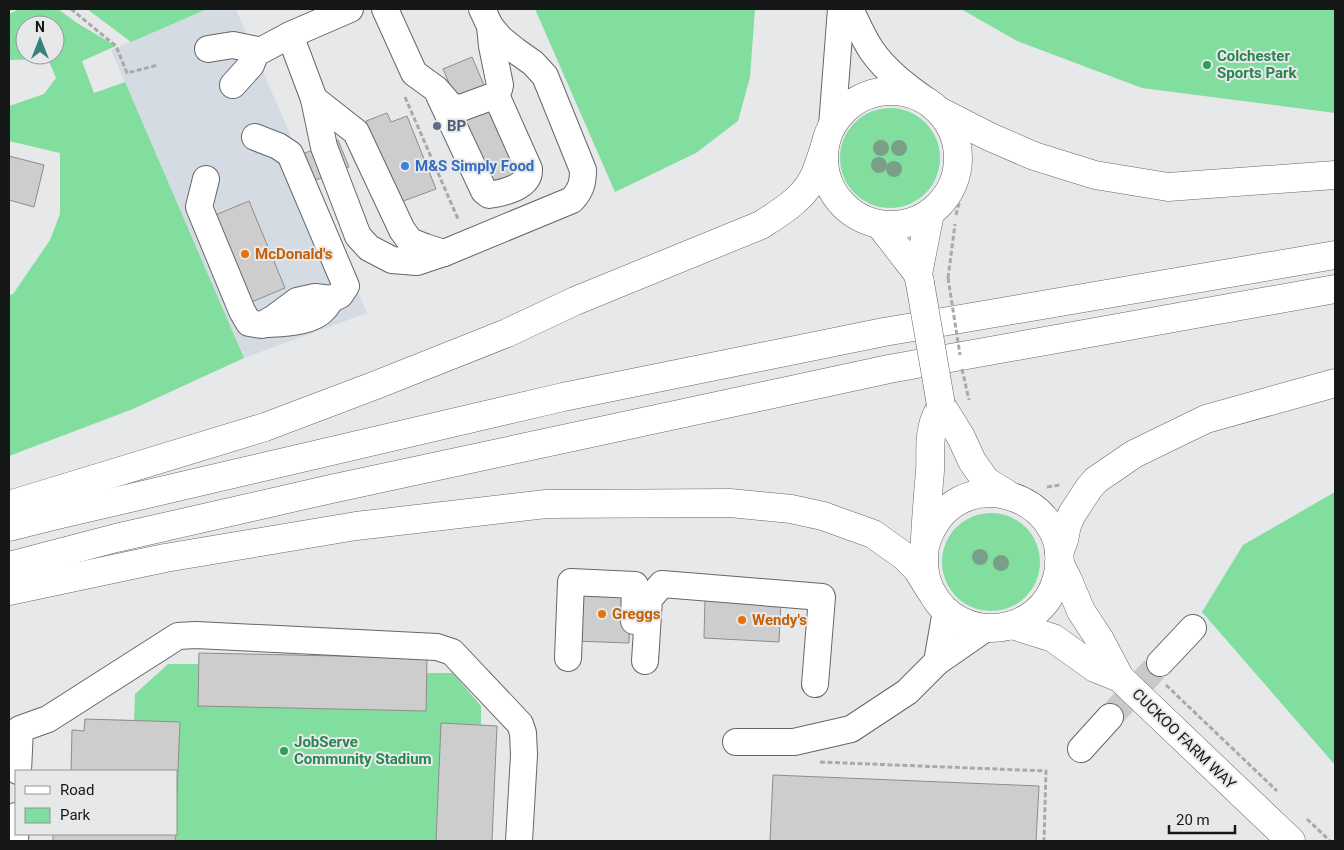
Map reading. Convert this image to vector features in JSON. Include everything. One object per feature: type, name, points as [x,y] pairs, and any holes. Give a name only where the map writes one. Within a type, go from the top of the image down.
[{"type":"main road","points":[[9,505],[274,423],[507,333],[575,300],[761,225],[776,216],[803,194],[812,182],[828,138],[849,106],[872,93],[899,91],[932,106],[990,137],[1034,156],[1095,175],[1168,187],[1335,175]]},
{"type":"main road","points":[[828,138],[824,170],[832,190],[844,206],[861,218],[880,225],[907,224],[930,213],[944,200],[953,185],[958,167],[958,149],[952,129],[932,106]]},
{"type":"main road","points":[[930,213],[919,278],[941,405],[961,437],[972,461],[986,481],[1007,494],[1026,502],[1042,516],[1053,533],[1057,543],[1059,558]]},
{"type":"main road","points":[[880,225],[919,278]]},
{"type":"main road","points":[[9,527],[563,397],[884,332],[1335,255]]},
{"type":"main road","points":[[9,566],[116,538],[331,489],[879,371],[1335,289]]},
{"type":"main road","points":[[9,591],[165,558],[356,526],[546,504],[730,502],[791,509],[823,516],[873,534],[904,556],[917,569],[938,601],[953,616],[968,624],[999,627],[1034,613],[1046,601],[1054,587],[1067,525],[1072,514],[1096,480],[1134,454],[1206,419],[1335,383]]},
{"type":"main road","points":[[938,601],[924,569],[932,430],[941,405]]},
{"type":"main road","points":[[925,546],[935,522],[954,504],[978,494],[1007,494]]},
{"type":"main road","name":"CUCKOO FARM WAY","points":[[1059,558],[1080,611],[1100,640],[1120,678],[1291,841]]},
{"type":"main road","name":"CUCKOO FARM WAY","points":[[999,627],[1053,638],[1095,668],[1120,678]]},
{"type":"street","points":[[233,85],[251,65],[260,50],[350,9]]},
{"type":"street","points":[[385,9],[414,73],[436,90],[449,104],[458,109],[496,95],[499,90],[500,86],[486,18]]},
{"type":"street","points":[[828,138],[838,57],[841,9]]},
{"type":"street","points":[[850,9],[871,50],[881,63],[894,76],[932,106]]},
{"type":"street","points":[[290,35],[314,99],[324,147],[358,236],[369,248],[392,260],[417,262],[444,253],[572,200],[580,192],[583,170],[545,76],[533,63],[500,38],[486,18]]},
{"type":"street","points":[[208,49],[233,45],[260,50]]},
{"type":"street","points":[[436,90],[484,191],[489,195],[519,186],[529,175],[529,170],[496,95]]},
{"type":"street","points":[[314,99],[356,132],[402,230],[410,241],[444,253]]},
{"type":"street","points":[[206,179],[200,207],[242,311],[249,323],[262,325],[297,301],[315,296],[331,299],[340,295],[346,286],[290,154],[278,146],[256,137]]},
{"type":"street","points":[[568,658],[571,582],[635,585],[639,661],[649,598],[662,584],[822,597],[815,684]]},
{"type":"street","points":[[937,662],[938,601]]},
{"type":"street","points":[[736,742],[794,742],[851,729],[907,692],[937,662],[999,627]]},
{"type":"street","points":[[1160,663],[1193,628]]},
{"type":"street","points":[[18,770],[20,729],[48,719],[178,636],[196,635],[437,647],[452,652],[520,724],[523,733],[524,755],[519,841]]},
{"type":"street","points":[[1080,749],[1110,717]]},
{"type":"path","points":[[73,9],[116,46],[126,73],[158,65]]},
{"type":"path","points":[[404,95],[458,219]]},
{"type":"path","points":[[967,145],[968,167],[957,209],[948,278],[962,369],[971,409]]},
{"type":"path","points":[[1041,488],[1064,483]]},
{"type":"path","points":[[817,762],[1046,770],[1044,841]]},
{"type":"shaded area","points":[[207,9],[236,9],[367,313],[244,358],[111,50]]},
{"type":"green space","points":[[20,9],[58,9],[77,23],[116,46],[82,61],[94,93],[125,82],[244,358],[133,409],[9,456],[9,295],[13,294],[50,240],[60,214],[60,153],[9,141],[9,106],[44,94],[56,78],[51,65],[65,65],[65,15],[15,15],[15,60],[9,60],[9,14]]},
{"type":"green space","points":[[87,9],[207,9],[131,42]]},
{"type":"green space","points":[[535,9],[755,9],[750,77],[738,121],[696,153],[615,192]]},
{"type":"green space","name":"Colchester Sports Park","points":[[961,9],[1335,9],[1335,113],[1142,88],[1017,41]]},
{"type":"green space","points":[[890,108],[909,112],[925,123],[936,139],[940,158],[936,177],[925,193],[909,204],[890,208],[871,204],[855,193],[844,177],[840,158],[844,139],[855,123],[871,112]]},
{"type":"green space","points":[[1335,492],[1335,765],[1202,612],[1243,545]]},
{"type":"green space","points":[[991,513],[1010,517],[1026,527],[1036,543],[1040,562],[1036,581],[1026,597],[1010,607],[991,611],[972,607],[956,597],[946,581],[942,562],[946,543],[956,527],[972,517]]},
{"type":"green space","name":"JobServe Community Stadium","points":[[199,653],[427,658],[427,673],[453,673],[481,706],[481,725],[497,726],[492,841],[53,841],[53,835],[178,835],[178,770],[71,770],[72,730],[84,731],[85,719],[134,720],[135,694],[168,664],[198,664]]},
{"type":"building","points":[[472,57],[521,172],[492,185],[443,69]]},
{"type":"building","name":"M&S Simply Food","points":[[387,113],[391,122],[407,116],[436,189],[398,203],[366,121]]},
{"type":"building","points":[[338,140],[349,167],[311,182],[300,155]]},
{"type":"building","points":[[9,156],[44,165],[34,207],[9,200]]},
{"type":"building","name":"McDonald's","points":[[249,201],[285,288],[242,306],[206,219]]},
{"type":"building","name":"Greggs","points":[[575,586],[631,588],[629,643],[573,641]]},
{"type":"building","name":"Wendy's","points":[[705,599],[781,602],[779,642],[704,638]]},
{"type":"building","points":[[199,653],[427,658],[426,711],[198,706]]},
{"type":"building","points":[[85,719],[180,722],[178,770],[71,770],[72,730],[84,731]]},
{"type":"building","points":[[441,723],[497,726],[492,841],[436,841]]},
{"type":"building","points":[[773,775],[1039,786],[1036,841],[770,841]]},
{"type":"building","points":[[53,835],[176,835],[175,841],[53,841]]},
{"type":"tunnel","points":[[1110,717],[1160,663]]},
{"type":"place","name":"Colchester Sports Park","points":[[1207,65]]},
{"type":"place","name":"BP","points":[[437,126]]},
{"type":"place","name":"M&S Simply Food","points":[[405,166]]},
{"type":"place","name":"McDonald's","points":[[245,254]]},
{"type":"place","name":"Greggs","points":[[602,614]]},
{"type":"place","name":"Wendy's","points":[[742,620]]},
{"type":"place","name":"JobServe Community Stadium","points":[[284,751]]}]
